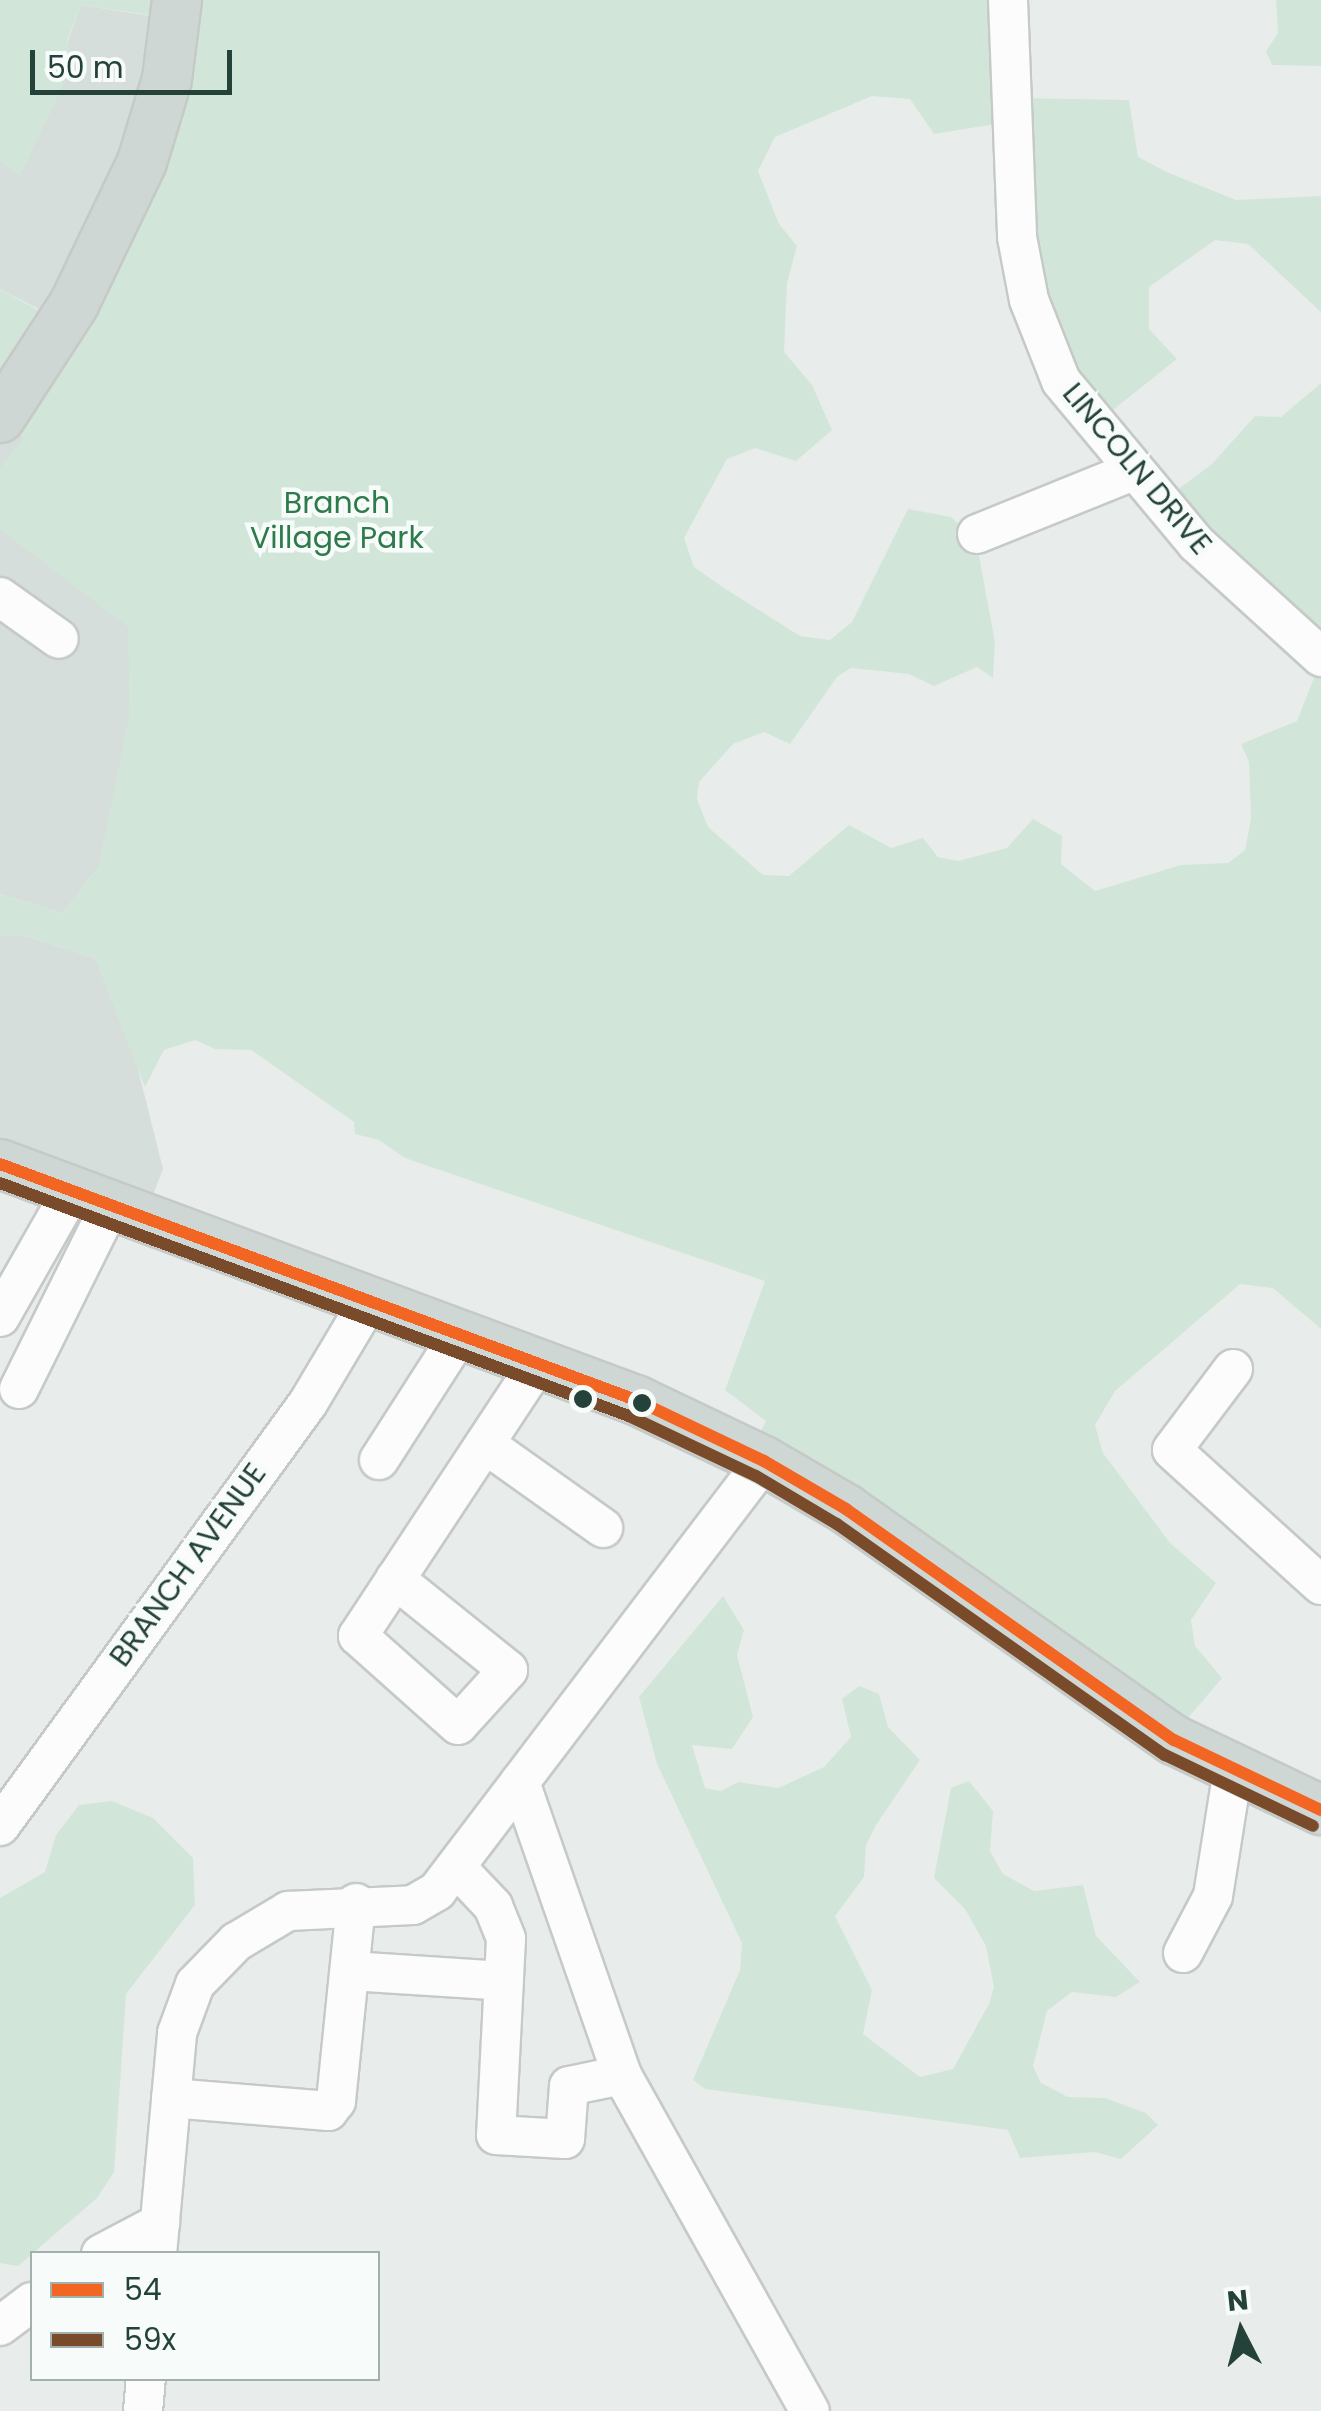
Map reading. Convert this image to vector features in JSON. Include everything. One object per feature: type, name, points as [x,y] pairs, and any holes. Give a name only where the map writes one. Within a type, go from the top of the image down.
[{"type":"main road","points":[[0,418],[74,304],[142,162],[167,80],[176,0]]},
{"type":"main road","points":[[0,1164],[538,1363],[764,1461],[877,1530],[1174,1740],[1321,1810]]},
{"type":"street","name":"LINCOLN DRIVE","points":[[1008,0],[1011,158],[1029,300],[1061,381],[1132,471],[1258,606],[1321,658]]},
{"type":"street","points":[[977,534],[1132,471]]},
{"type":"street","points":[[0,597],[59,639]]},
{"type":"street","points":[[0,1318],[91,1197]]},
{"type":"street","points":[[19,1389],[91,1197]]},
{"type":"street","name":"BRANCH AVENUE","points":[[0,1826],[308,1403],[370,1299]]},
{"type":"street","points":[[379,1460],[460,1334]]},
{"type":"street","points":[[395,1580],[538,1363]]},
{"type":"street","points":[[1233,1369],[1172,1450],[1321,1585]]},
{"type":"street","points":[[484,1444],[603,1528]]},
{"type":"street","points":[[112,2251],[158,2238],[177,2034],[196,1984],[236,1942],[288,1911],[356,1904],[413,1905],[437,1891],[764,1461]]},
{"type":"street","points":[[1183,1953],[1213,1896],[1234,1770]]},
{"type":"street","points":[[520,1782],[622,2075],[810,2411]]},
{"type":"street","points":[[456,1867],[493,1906],[506,1939],[496,2135],[565,2139],[569,2086],[622,2075]]},
{"type":"street","points":[[171,2098],[328,2111],[336,2101],[356,1904]]},
{"type":"street","points":[[350,1971],[504,1981]]},
{"type":"street","points":[[0,2326],[30,2304]]},
{"type":"street","points":[[143,2411],[146,2381]]},
{"type":"shaded area","points":[[81,5],[170,19],[172,31],[52,316],[0,289],[0,161],[20,175]]},
{"type":"shaded area","points":[[0,419],[30,442],[128,595],[130,712],[122,767],[99,866],[63,913],[0,894]]},
{"type":"shaded area","points":[[19,934],[95,958],[130,1037],[163,1169],[141,1226],[0,1176],[0,936]]},
{"type":"green space","name":"Branch Village Park","points":[[0,0],[1009,0],[1011,98],[1129,100],[1138,157],[1169,173],[1236,200],[1321,196],[1321,312],[1248,244],[1215,240],[1149,287],[1149,329],[1177,359],[1099,421],[1060,378],[1008,122],[934,134],[910,99],[872,96],[775,137],[758,171],[779,224],[797,246],[787,283],[784,352],[812,385],[832,430],[796,461],[755,448],[727,459],[684,538],[694,567],[724,588],[800,636],[830,640],[852,622],[908,509],[951,517],[976,540],[995,642],[993,678],[977,667],[934,686],[909,674],[851,668],[837,677],[790,744],[764,732],[733,744],[699,782],[697,799],[708,827],[763,875],[789,876],[849,825],[891,848],[923,838],[938,857],[958,861],[1007,848],[1033,819],[1062,836],[1061,864],[1095,891],[1181,865],[1228,863],[1245,850],[1251,819],[1249,762],[1241,744],[1297,721],[1321,660],[1321,1329],[1273,1288],[1240,1284],[1115,1391],[1095,1425],[1103,1453],[1170,1543],[1216,1583],[1191,1620],[1195,1646],[1222,1678],[1172,1737],[746,1458],[766,1421],[725,1390],[765,1281],[405,1158],[379,1140],[355,1134],[354,1122],[251,1050],[215,1049],[195,1040],[164,1050],[145,1087],[95,958],[19,934],[0,937],[0,894],[63,913],[99,866],[130,712],[128,627],[0,529],[0,468],[24,438],[0,419],[0,289],[59,322],[170,18],[81,5],[67,42],[74,63],[20,175],[0,161]]},
{"type":"green space","points":[[1276,0],[1321,0],[1321,66],[1272,65],[1266,51],[1278,33]]},
{"type":"green space","points":[[1321,383],[1321,656],[1164,500],[1212,464],[1255,416],[1281,417]]},
{"type":"green space","points":[[723,1596],[744,1630],[737,1655],[753,1717],[732,1749],[692,1745],[705,1788],[721,1791],[738,1782],[778,1788],[824,1767],[851,1737],[842,1699],[859,1686],[879,1694],[888,1727],[920,1760],[876,1825],[866,1845],[864,1877],[835,1916],[872,1990],[863,2034],[920,2077],[953,2069],[989,2004],[994,1987],[986,1946],[965,1909],[934,1878],[951,1788],[969,1781],[993,1811],[990,1851],[1003,1874],[1034,1891],[1083,1885],[1096,1936],[1140,1982],[1116,1997],[1072,1992],[1047,2011],[1033,2066],[1041,2083],[1068,2097],[1105,2098],[1146,2113],[1158,2125],[1121,2159],[1095,2152],[1020,2158],[1008,2130],[705,2089],[693,2080],[740,1970],[742,1943],[657,1764],[639,1697]]},
{"type":"green space","points":[[112,1801],[153,1818],[193,1858],[195,1905],[126,1994],[114,2172],[97,2198],[35,2251],[30,2251],[18,2266],[0,2263],[0,1898],[45,1872],[56,1835],[79,1805]]},
{"type":"transit line","name":"54","points":[[0,1164],[636,1400],[764,1461],[846,1509],[1174,1740],[1321,1810]]},
{"type":"transit line","name":"59x","points":[[0,1183],[629,1416],[756,1476],[837,1524],[1165,1755],[1313,1826]]}]
